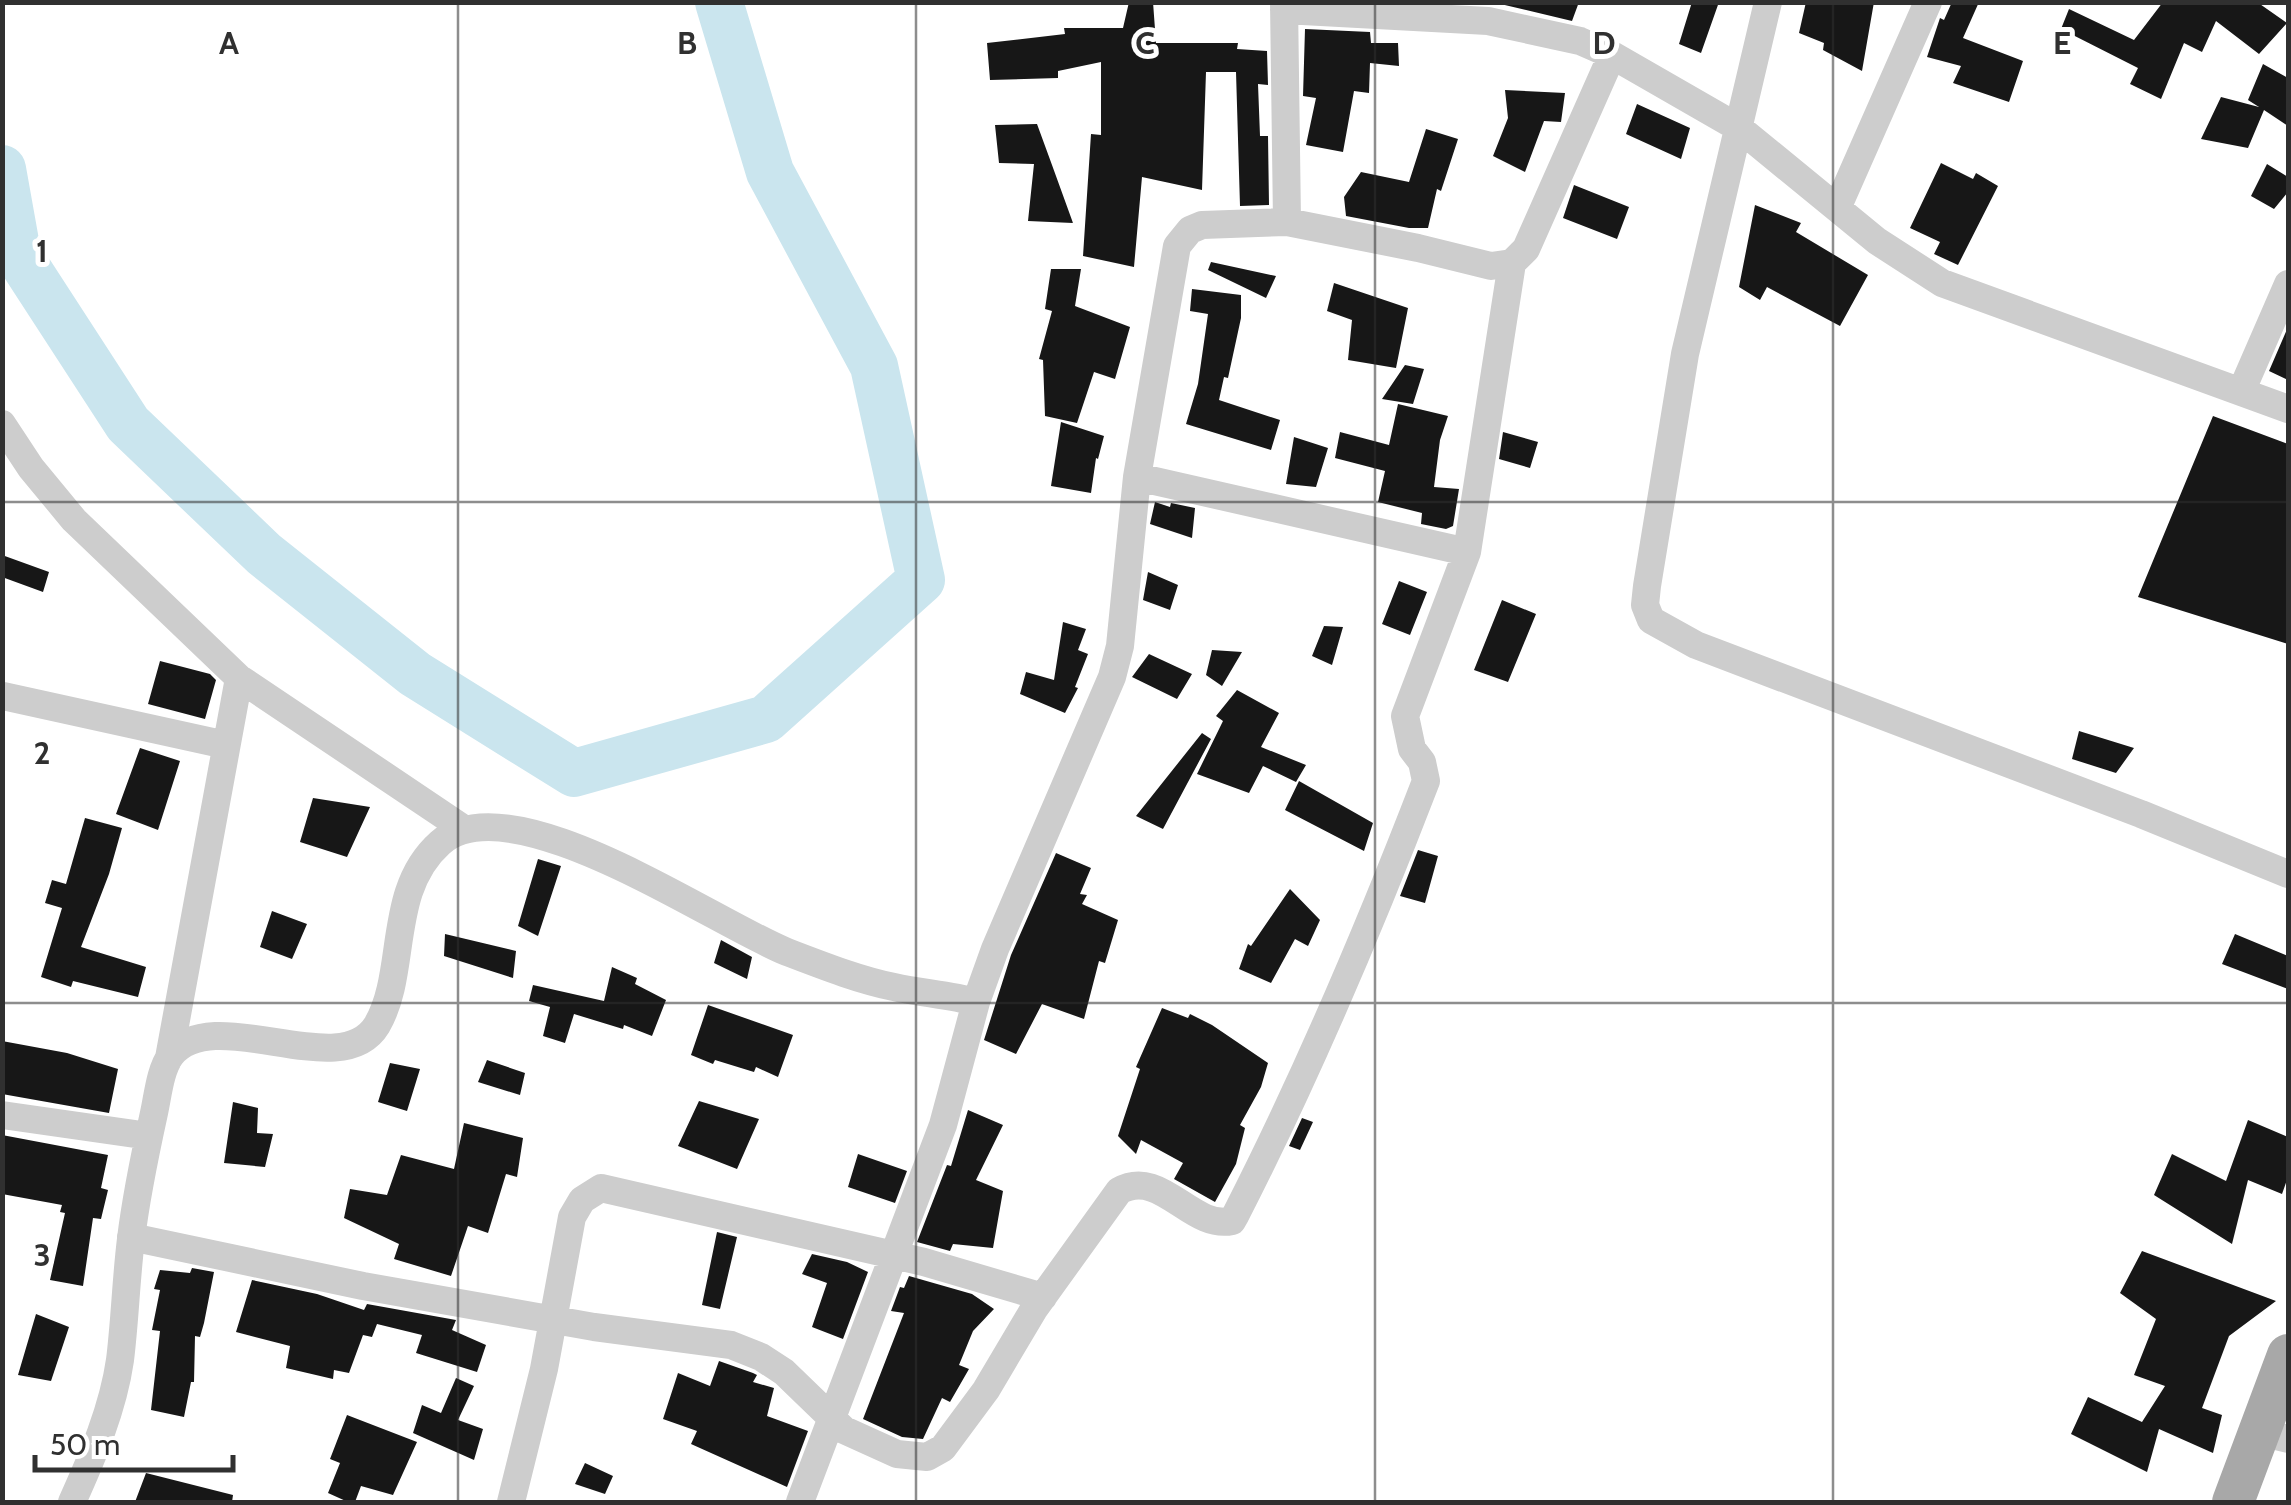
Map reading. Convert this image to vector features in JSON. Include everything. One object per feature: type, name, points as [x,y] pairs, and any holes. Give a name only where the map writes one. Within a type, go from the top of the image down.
[{"type":"main road","points":[[2233,1502],[2274,1435],[2288,1355]]},
{"type":"street","points":[[1768,2],[1685,354],[1647,586],[1645,604],[1651,620],[1696,646],[2141,814],[2288,874]]},
{"type":"street","points":[[1838,206],[1928,2]]},
{"type":"street","points":[[1288,222],[1284,6],[1488,21],[1580,41],[1612,54],[1739,128],[1877,241],[1942,283],[2288,410]]},
{"type":"street","points":[[131,1236],[363,1286],[664,1338],[731,1345],[784,1372],[844,1430],[897,1454],[927,1458],[943,1448],[1108,1204],[1128,1186],[1141,1184],[1157,1189],[1214,1222],[1232,1220],[1324,1034],[1426,781],[1422,762],[1412,749],[1405,716],[1466,552],[1512,263],[1526,248],[1612,54]]},
{"type":"street","points":[[800,1502],[942,1125],[976,1002],[996,949],[1112,677],[1120,646],[1137,476],[1177,246],[1190,230],[1202,224],[1288,222],[1492,266],[1512,263]]},
{"type":"street","points":[[2240,392],[2288,284]]},
{"type":"street","points":[[2,424],[31,468],[74,520],[239,678],[464,829]]},
{"type":"street","points":[[1137,476],[1466,552]]},
{"type":"street","points":[[72,1502],[95,1453],[119,1364],[131,1236],[149,1136],[169,1058],[239,678]]},
{"type":"street","points":[[4,696],[226,746]]},
{"type":"street","points":[[169,1058],[188,1042],[202,1038],[324,1047],[361,1042],[376,1027],[385,1008],[410,889],[425,858],[443,840],[464,829],[494,825],[583,850],[658,884],[785,951],[893,987],[976,1002]]},
{"type":"street","points":[[2,1114],[149,1136]]},
{"type":"street","points":[[511,1502],[554,1319],[572,1217],[582,1200],[601,1188],[892,1255],[1043,1297]]},
{"type":"building","points":[[1129,2],[1153,2],[1156,43],[1238,43],[1237,49],[1267,51],[1268,85],[1258,84],[1260,136],[1268,136],[1269,205],[1240,206],[1236,72],[1206,72],[1202,190],[1142,177],[1134,267],[1083,256],[1091,134],[1101,135],[1101,62],[1058,71],[1058,78],[990,80],[987,43],[1065,34],[1064,28],[1123,28]]},
{"type":"building","points":[[1492,2],[1579,2],[1572,21]]},
{"type":"building","points":[[1692,2],[1719,2],[1701,53],[1679,44]]},
{"type":"building","points":[[1806,2],[1874,2],[1862,71],[1823,50],[1824,43],[1799,33]]},
{"type":"building","points":[[1952,2],[1979,2],[1963,38],[2023,61],[2009,102],[1953,83],[1961,66],[1927,57],[1940,18],[1944,20]]},
{"type":"building","points":[[2163,2],[2257,2],[2287,23],[2259,54],[2216,21],[2202,52],[2184,43],[2161,99],[2130,84],[2138,68],[2061,29],[2069,9],[2134,40]]},
{"type":"building","points":[[1305,29],[1370,32],[1371,43],[1398,43],[1399,66],[1370,63],[1369,93],[1354,91],[1343,152],[1306,145],[1316,98],[1303,96]]},
{"type":"building","points":[[2263,64],[2288,78],[2288,126],[2264,110],[2248,148],[2201,139],[2221,97],[2259,107],[2248,100]]},
{"type":"building","points":[[1505,90],[1565,93],[1561,122],[1544,121],[1525,172],[1493,156],[1508,118]]},
{"type":"building","points":[[1637,104],[1690,128],[1681,159],[1626,134]]},
{"type":"building","points":[[1037,124],[1073,223],[1028,221],[1034,164],[999,163],[995,125]]},
{"type":"building","points":[[1426,129],[1458,139],[1441,191],[1437,189],[1428,228],[1346,216],[1344,197],[1361,172],[1409,182]]},
{"type":"building","points":[[1941,163],[1973,179],[1976,173],[1998,186],[1958,265],[1934,254],[1940,242],[1910,228]]},
{"type":"building","points":[[2267,164],[2288,177],[2288,192],[2274,209],[2251,196]]},
{"type":"building","points":[[1574,185],[1629,207],[1617,239],[1563,218]]},
{"type":"building","points":[[1755,205],[1801,223],[1796,232],[1868,275],[1840,326],[1767,287],[1760,300],[1739,287]]},
{"type":"building","points":[[1211,262],[1276,276],[1266,298],[1208,270]]},
{"type":"building","points":[[1051,269],[1081,269],[1075,306],[1130,327],[1115,379],[1094,372],[1077,423],[1045,416],[1043,360],[1039,359],[1052,311],[1045,309]]},
{"type":"building","points":[[1334,283],[1408,308],[1396,368],[1348,360],[1352,320],[1327,311]]},
{"type":"building","points":[[1192,289],[1241,295],[1241,318],[1219,400],[1280,420],[1271,450],[1186,424],[1198,384],[1208,314],[1190,311]]},
{"type":"building","points":[[2288,327],[2288,380],[2269,371]]},
{"type":"building","points":[[1405,365],[1424,369],[1413,404],[1382,399]]},
{"type":"building","points":[[1398,404],[1448,416],[1440,440],[1434,487],[1459,489],[1453,526],[1446,529],[1421,524],[1422,513],[1378,502],[1385,471],[1335,458],[1340,432],[1389,445]]},
{"type":"building","points":[[2213,416],[2288,444],[2288,644],[2138,597]]},
{"type":"building","points":[[1061,422],[1104,436],[1091,493],[1051,486]]},
{"type":"building","points":[[1503,432],[1538,442],[1530,468],[1499,459]]},
{"type":"building","points":[[1294,437],[1328,448],[1316,487],[1286,484]]},
{"type":"building","points":[[1155,502],[1195,508],[1192,538],[1150,524]]},
{"type":"building","points":[[2,555],[49,572],[43,592],[2,577]]},
{"type":"building","points":[[1148,572],[1178,585],[1170,610],[1143,600]]},
{"type":"building","points":[[1399,581],[1427,592],[1410,635],[1382,624]]},
{"type":"building","points":[[1502,600],[1536,614],[1508,682],[1474,670]]},
{"type":"building","points":[[1063,622],[1086,629],[1078,650],[1088,654],[1075,687],[1078,688],[1065,713],[1020,694],[1026,672],[1054,680]]},
{"type":"building","points":[[1324,626],[1343,627],[1332,665],[1312,656]]},
{"type":"building","points":[[1212,650],[1242,652],[1222,686],[1206,675]]},
{"type":"building","points":[[1149,654],[1192,674],[1177,699],[1132,677]]},
{"type":"building","points":[[160,661],[210,674],[216,680],[205,719],[148,704]]},
{"type":"building","points":[[1237,690],[1279,713],[1261,747],[1306,765],[1296,782],[1263,766],[1249,793],[1197,774],[1223,721],[1216,716]]},
{"type":"building","points":[[2079,731],[2134,748],[2116,773],[2072,759]]},
{"type":"building","points":[[1202,733],[1211,739],[1163,829],[1136,816]]},
{"type":"building","points":[[140,748],[180,761],[158,830],[116,814]]},
{"type":"building","points":[[1299,781],[1373,823],[1364,851],[1285,810]]},
{"type":"building","points":[[313,798],[370,807],[347,857],[300,842]]},
{"type":"building","points":[[85,818],[122,828],[81,947],[146,967],[138,997],[73,981],[71,987],[41,977],[62,908],[45,903],[52,880],[66,884]]},
{"type":"building","points":[[1418,850],[1438,856],[1425,903],[1400,896]]},
{"type":"building","points":[[1056,853],[1091,868],[1080,894],[1087,895],[1082,904],[1118,920],[1105,963],[1099,961],[1084,1019],[1042,1004],[1016,1054],[984,1040],[1011,955]]},
{"type":"building","points":[[538,859],[561,866],[538,936],[518,926]]},
{"type":"building","points":[[1290,889],[1320,920],[1308,946],[1295,939],[1271,983],[1239,969],[1248,944],[1251,946]]},
{"type":"building","points":[[272,911],[307,924],[292,959],[260,947]]},
{"type":"building","points":[[445,934],[516,951],[513,978],[444,956]]},
{"type":"building","points":[[2235,934],[2288,956],[2288,989],[2222,964]]},
{"type":"building","points":[[721,940],[752,957],[747,979],[714,963]]},
{"type":"building","points":[[612,967],[637,978],[635,984],[666,1000],[652,1036],[574,1014],[565,1043],[543,1036],[550,1007],[529,1001],[533,985],[604,1001]]},
{"type":"building","points":[[708,1005],[793,1035],[778,1077],[756,1067],[754,1072],[691,1055]]},
{"type":"building","points":[[1162,1008],[1188,1018],[1190,1014],[1212,1025],[1268,1063],[1261,1087],[1240,1125],[1245,1128],[1236,1164],[1215,1202],[1174,1179],[1183,1163],[1141,1140],[1136,1154],[1118,1136],[1140,1069],[1136,1067]]},
{"type":"building","points":[[2,1041],[67,1053],[118,1069],[109,1113],[2,1094]]},
{"type":"building","points":[[487,1060],[525,1073],[520,1095],[478,1082]]},
{"type":"building","points":[[390,1063],[420,1069],[407,1111],[378,1102]]},
{"type":"building","points":[[699,1101],[759,1119],[737,1169],[678,1146]]},
{"type":"building","points":[[233,1102],[258,1108],[257,1133],[273,1134],[265,1167],[224,1163]]},
{"type":"building","points":[[968,1110],[1003,1125],[976,1180],[1003,1191],[993,1248],[953,1244],[950,1251],[917,1242],[947,1165],[951,1166]]},
{"type":"building","points":[[1302,1118],[1313,1122],[1300,1150],[1289,1146]]},
{"type":"building","points":[[2248,1120],[2288,1137],[2288,1177],[2282,1194],[2248,1180],[2232,1244],[2154,1195],[2172,1154],[2226,1181]]},
{"type":"building","points":[[464,1123],[523,1138],[517,1177],[506,1174],[488,1233],[468,1226],[451,1276],[394,1259],[399,1244],[344,1218],[350,1189],[387,1195],[401,1155],[454,1169]]},
{"type":"building","points":[[2,1135],[108,1155],[101,1188],[108,1190],[101,1219],[93,1218],[83,1286],[50,1280],[65,1213],[60,1212],[62,1205],[2,1194]]},
{"type":"building","points":[[858,1154],[907,1171],[895,1203],[848,1187]]},
{"type":"building","points":[[717,1232],[737,1237],[720,1309],[702,1305]]},
{"type":"building","points":[[2142,1251],[2276,1301],[2229,1336],[2202,1408],[2222,1415],[2213,1453],[2159,1429],[2147,1472],[2071,1434],[2088,1397],[2142,1422],[2165,1386],[2134,1375],[2156,1319],[2120,1293]]},
{"type":"building","points":[[812,1254],[847,1262],[868,1272],[843,1339],[812,1327],[827,1283],[802,1274]]},
{"type":"building","points":[[192,1268],[214,1272],[200,1337],[195,1336],[194,1382],[184,1417],[151,1410],[160,1331],[152,1330],[160,1290],[154,1289],[160,1270],[190,1273]]},
{"type":"building","points":[[909,1276],[972,1294],[994,1309],[973,1331],[959,1365],[969,1369],[950,1402],[942,1398],[923,1439],[902,1437],[863,1419],[904,1313],[891,1311]]},
{"type":"building","points":[[252,1280],[317,1294],[364,1310],[367,1304],[456,1320],[452,1330],[486,1345],[477,1372],[416,1353],[422,1335],[377,1324],[372,1337],[363,1335],[349,1373],[334,1370],[333,1379],[286,1368],[290,1346],[236,1332]]},
{"type":"building","points":[[36,1314],[69,1327],[51,1381],[18,1375]]},
{"type":"building","points":[[719,1361],[753,1373],[757,1375],[753,1382],[774,1388],[767,1416],[808,1431],[787,1487],[691,1444],[697,1431],[663,1419],[678,1373],[710,1386]]},
{"type":"building","points":[[456,1378],[474,1386],[458,1420],[483,1429],[474,1460],[413,1433],[422,1405],[441,1413]]},
{"type":"building","points":[[347,1415],[417,1442],[393,1495],[361,1486],[355,1502],[348,1502],[328,1493],[340,1463],[330,1459]]},
{"type":"building","points":[[585,1463],[613,1476],[605,1494],[575,1484]]},
{"type":"building","points":[[146,1473],[233,1495],[232,1502],[135,1502]]},
{"type":"waterway","points":[[2,169],[17,253],[128,424],[264,554],[415,674],[574,773],[766,719],[921,580],[874,366],[770,172],[719,2]]}]
